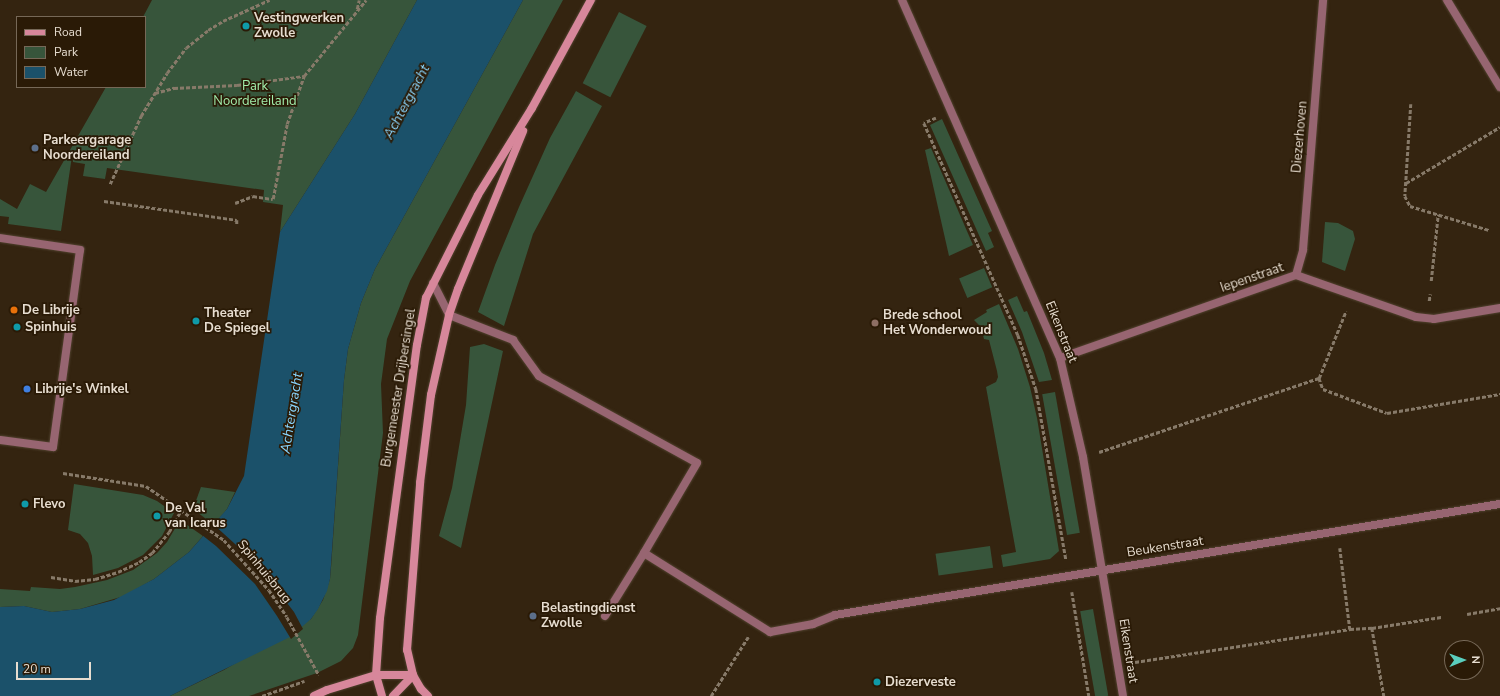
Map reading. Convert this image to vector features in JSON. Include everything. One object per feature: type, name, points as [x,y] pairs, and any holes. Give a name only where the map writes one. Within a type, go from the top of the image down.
[{"type":"main road","name":"Burgemeester Drijbersingel","points":[[382,696],[376,675],[380,611],[422,316],[433,283],[478,195],[532,108],[591,0]]},
{"type":"main road","name":"Burgemeester Drijbersingel","points":[[412,675],[407,650],[420,483],[431,395],[449,315],[477,240],[532,108]]},
{"type":"main road","points":[[314,696],[327,690],[376,675],[412,675]]},
{"type":"main road","points":[[393,696],[412,675]]},
{"type":"main road","points":[[412,675],[421,689],[428,696]]},
{"type":"street","name":"Eikenstraat","points":[[902,0],[1060,358],[1083,457],[1123,696]]},
{"type":"street","name":"Diezerhoven","points":[[1296,275],[1303,250],[1323,0]]},
{"type":"street","points":[[1447,0],[1500,87]]},
{"type":"street","points":[[0,238],[80,250],[53,446],[0,440]]},
{"type":"street","name":"Iepenstraat","points":[[1060,358],[1296,275],[1416,317],[1434,319],[1500,308]]},
{"type":"street","points":[[433,283],[449,315],[513,340],[539,376],[697,463],[605,616]]},
{"type":"street","name":"Beukenstraat","points":[[644,553],[770,632],[813,624],[835,615],[1500,504]]},
{"type":"path","points":[[110,184],[141,116],[178,58],[197,38],[223,21],[269,0]]},
{"type":"path","points":[[356,11],[359,0]]},
{"type":"path","points":[[236,203],[253,196],[273,199],[287,124],[304,76],[366,0]]},
{"type":"path","points":[[155,93],[174,88],[237,85],[304,76]]},
{"type":"path","points":[[1411,104],[1405,196],[1410,206],[1489,230]]},
{"type":"path","points":[[951,111],[924,123],[1018,335],[1036,389],[1089,696]]},
{"type":"path","points":[[1406,184],[1500,127]]},
{"type":"path","points":[[104,201],[237,220],[237,225]]},
{"type":"path","points":[[1431,281],[1438,214]]},
{"type":"path","points":[[1353,294],[1319,378],[1323,389],[1386,413],[1500,394]]},
{"type":"path","points":[[1083,457],[1319,378]]},
{"type":"path","name":"Spinhuisbrug","points":[[63,473],[146,486],[224,540],[269,590],[287,617],[320,675],[313,677]]},
{"type":"path","points":[[51,577],[75,580],[95,579],[118,572],[139,562],[152,553],[169,532],[181,510]]},
{"type":"path","points":[[1338,531],[1350,629]]},
{"type":"path","points":[[1467,614],[1500,608]]},
{"type":"path","points":[[1118,665],[1350,629],[1372,628],[1441,617]]},
{"type":"path","points":[[711,696],[756,624]]},
{"type":"path","points":[[1372,628],[1384,696]]},
{"type":"path","points":[[262,696],[307,680]]},
{"type":"green space","name":"Park Noordereiland","points":[[152,0],[417,0],[355,114],[280,232],[283,205],[263,202],[264,190],[107,168],[105,179],[83,176],[85,164],[73,162],[73,149],[61,231],[8,224],[9,217],[0,216],[0,199],[17,209],[30,184],[46,192],[105,88],[146,88],[146,16],[144,16]]},
{"type":"green space","points":[[523,0],[563,0],[410,281],[387,339],[381,384],[383,433],[358,635],[353,648],[341,661],[317,673],[249,696],[170,696],[224,670],[311,619],[323,600],[330,579],[344,380],[348,349],[361,303],[375,269]]},
{"type":"green space","points":[[619,12],[647,26],[610,97],[583,83]]},
{"type":"green space","points":[[576,91],[602,106],[533,234],[504,326],[478,312],[495,265],[519,207],[550,138]]},
{"type":"green space","points":[[942,119],[992,231],[988,233],[994,247],[986,251],[930,125]]},
{"type":"green space","points":[[931,148],[973,245],[949,256],[925,150]]},
{"type":"green space","points":[[1325,222],[1338,223],[1353,231],[1355,239],[1345,271],[1322,262]]},
{"type":"green space","points":[[984,268],[992,287],[967,298],[959,279]]},
{"type":"green space","points":[[1017,296],[1024,312],[1027,311],[1044,353],[1052,380],[1039,382],[1022,332],[1008,300]]},
{"type":"green space","points":[[999,304],[1018,349],[1030,387],[1037,418],[1059,551],[1050,559],[1003,567],[1001,555],[1016,552],[986,387],[996,382],[998,377],[989,340],[984,339],[981,327],[974,320],[987,312],[986,310]]},
{"type":"green space","points":[[484,344],[503,351],[461,548],[439,536],[452,488],[466,405],[470,347]]},
{"type":"green space","points":[[1055,392],[1080,533],[1067,535],[1042,394]]},
{"type":"green space","points":[[74,484],[143,495],[157,501],[174,513],[162,536],[143,555],[118,568],[93,575],[92,556],[88,543],[80,534],[68,530]]},
{"type":"green space","points":[[201,487],[235,492],[227,509],[214,525],[193,509]]},
{"type":"green space","points":[[180,520],[203,536],[189,552],[154,579],[124,596],[80,609],[52,612],[24,606],[0,607],[0,589],[30,591],[31,587],[60,589],[75,587],[107,580],[133,570],[157,553],[167,542]]},
{"type":"green space","points":[[990,546],[993,568],[939,575],[936,554]]},
{"type":"green space","points":[[1093,609],[1108,696],[1095,696],[1080,611]]},
{"type":"water","name":"Achtergracht","points":[[417,0],[523,0],[375,269],[361,303],[348,349],[344,380],[330,579],[327,591],[318,609],[311,619],[290,637],[170,696],[0,696],[0,607],[24,606],[52,612],[80,609],[114,600],[154,579],[189,552],[227,509],[244,476],[280,232],[355,114]]},
{"type":"pier","points":[[213,524],[256,563],[294,612],[303,629],[291,639],[255,584],[216,546],[202,535]]},
{"type":"place","name":"Vestingwerken Zwolle","points":[[246,26]]},
{"type":"place","name":"Parkeergarage Noordereiland","points":[[35,148]]},
{"type":"place","name":"De Librije","points":[[14,310]]},
{"type":"place","name":"Theater De Spiegel","points":[[196,321]]},
{"type":"place","name":"Brede school Het Wonderwoud","points":[[875,323]]},
{"type":"place","name":"Spinhuis","points":[[17,327]]},
{"type":"place","name":"Librije's Winkel","points":[[27,389]]},
{"type":"place","name":"Flevo","points":[[25,504]]},
{"type":"place","name":"De Val van Icarus","points":[[157,516]]},
{"type":"place","name":"Belastingdienst Zwolle","points":[[533,616]]},
{"type":"place","name":"Diezerveste","points":[[877,682]]}]
